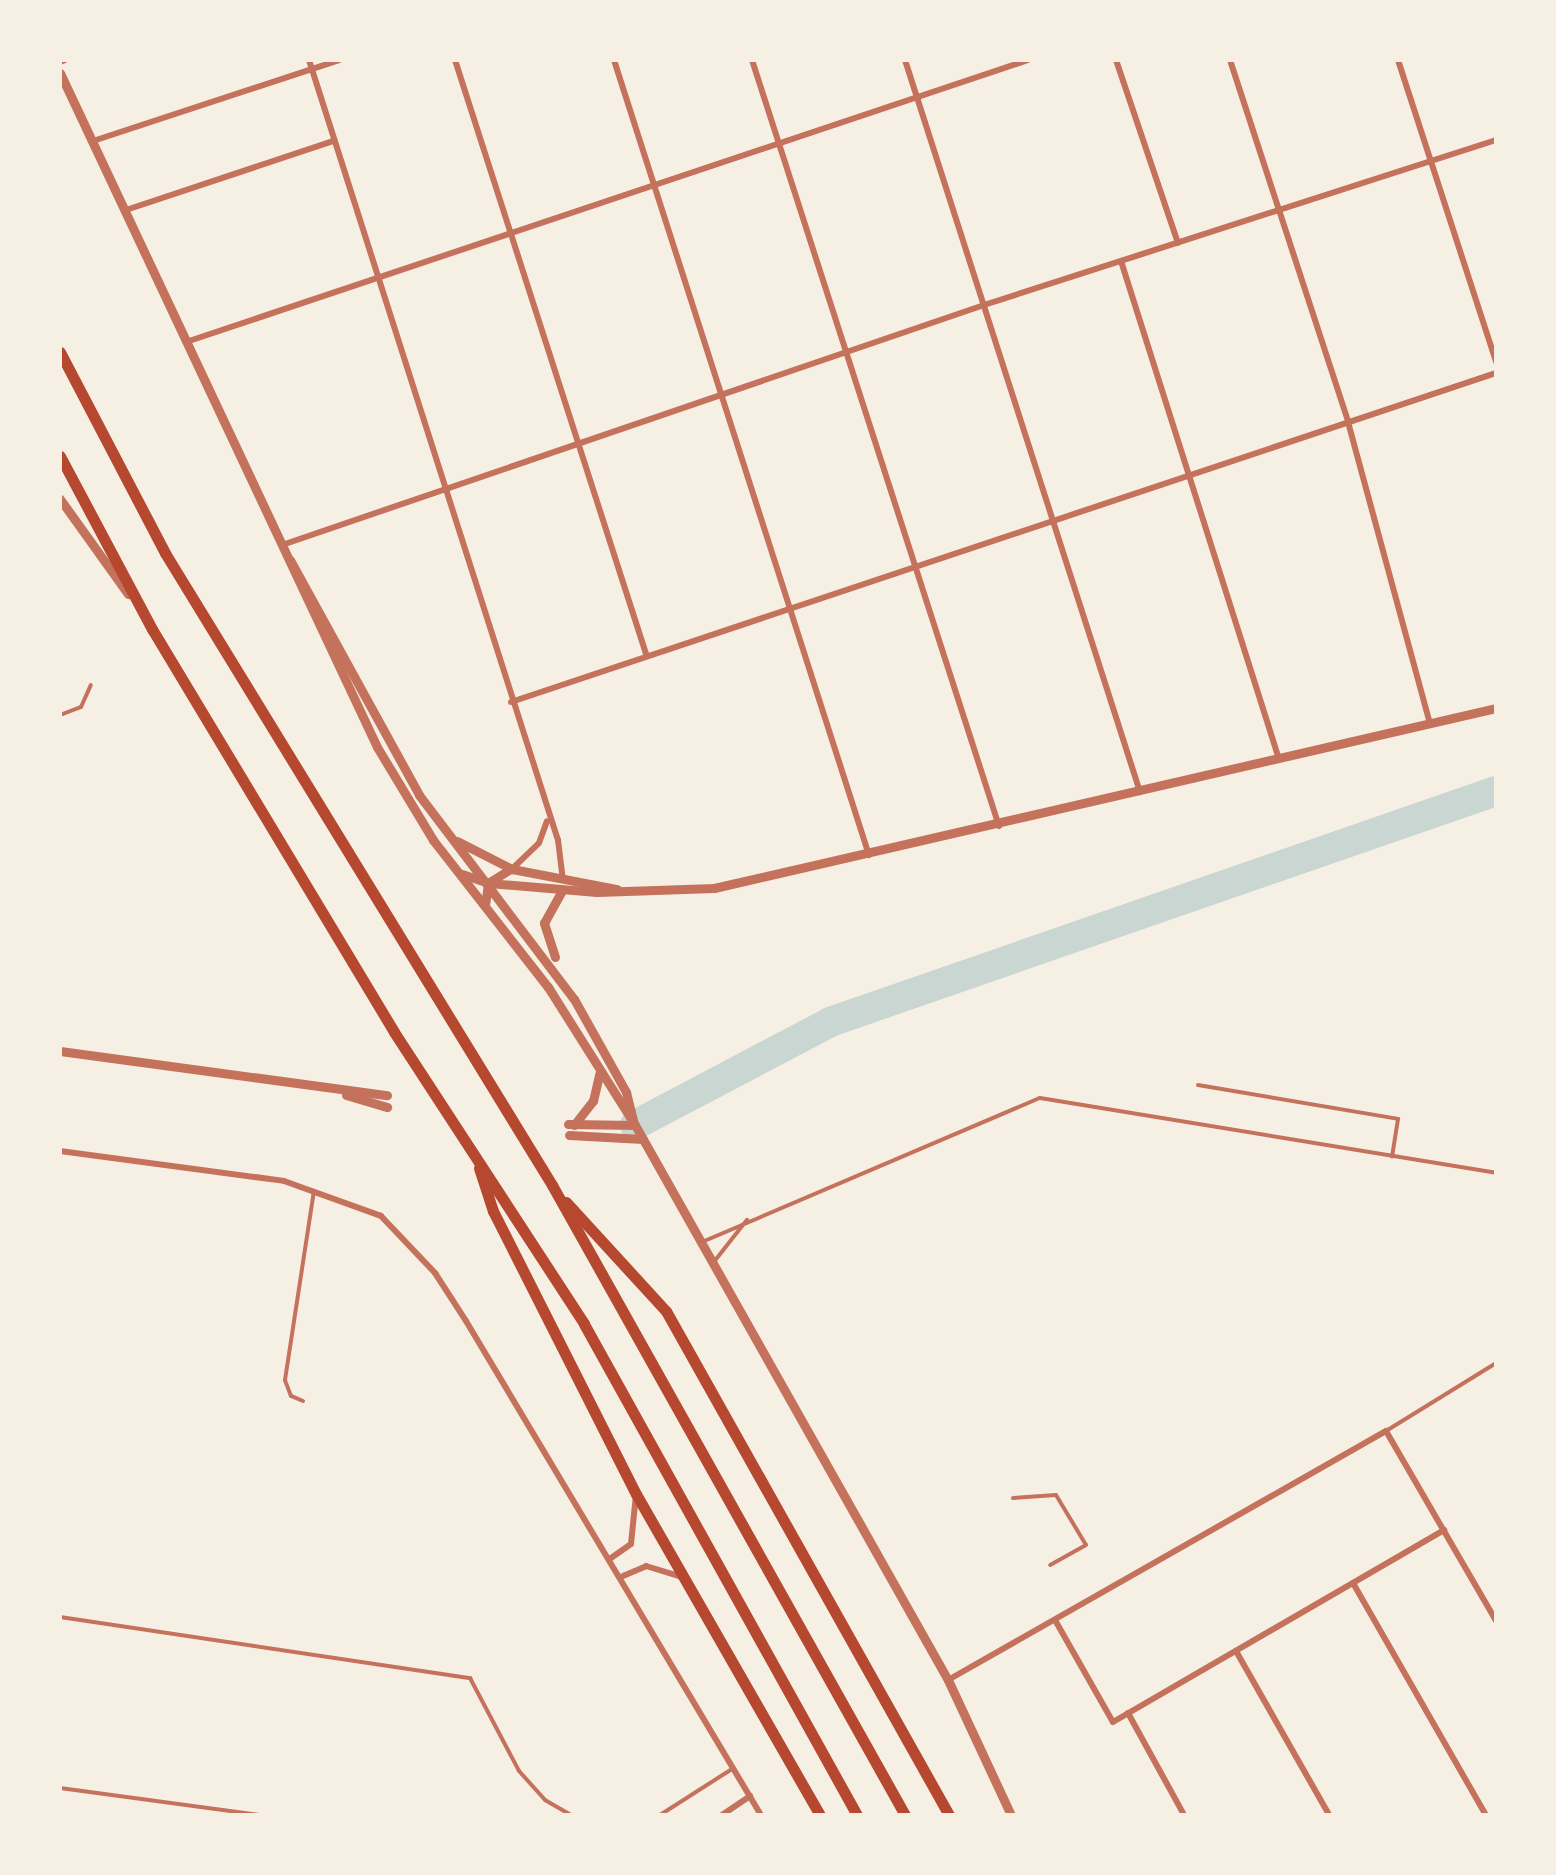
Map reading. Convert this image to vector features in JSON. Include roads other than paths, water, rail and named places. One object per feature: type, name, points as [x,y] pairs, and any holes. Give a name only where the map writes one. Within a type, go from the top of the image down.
[{"type":"highway","points":[[60,352],[165,553],[552,1185],[905,1815]]},
{"type":"highway","points":[[60,456],[152,629],[394,1032],[584,1324],[857,1815]]},
{"type":"highway","points":[[474,1150],[493,1211],[636,1494],[820,1815]]},
{"type":"highway","points":[[552,1185],[666,1312],[949,1815]]},
{"type":"street","points":[[309,60],[548,820],[563,878],[562,890],[544,923],[559,974]]},
{"type":"street","points":[[93,141],[339,60]]},
{"type":"street","points":[[455,60],[646,654]]},
{"type":"street","points":[[614,60],[794,605],[870,856]]},
{"type":"street","points":[[752,60],[999,827]]},
{"type":"street","points":[[906,60],[1140,793]]},
{"type":"street","points":[[190,341],[916,94],[1028,60]]},
{"type":"street","points":[[1116,60],[1178,244]]},
{"type":"street","points":[[1230,60],[1348,422],[1431,727]]},
{"type":"street","points":[[1398,60],[1496,362]]},
{"type":"street","points":[[60,73],[190,341],[385,762],[460,873],[548,987],[643,1140],[948,1680],[1011,1815]]},
{"type":"street","points":[[282,545],[984,305],[1496,140]]},
{"type":"street","points":[[126,210],[334,141]]},
{"type":"street","points":[[1121,261],[1279,760]]},
{"type":"street","points":[[511,702],[914,563],[1496,373]]},
{"type":"street","points":[[60,499],[152,629]]},
{"type":"street","points":[[288,558],[443,830],[559,974],[626,1092],[634,1125]]},
{"type":"street","points":[[460,873],[488,883],[562,890],[714,888],[999,827],[1431,727],[1496,708]]},
{"type":"street","points":[[488,883],[512,870],[539,844],[548,820]]},
{"type":"street","points":[[443,830],[512,870],[620,890]]},
{"type":"street","points":[[485,905],[488,883]]},
{"type":"street","points":[[60,1051],[339,1092],[387,1095]]},
{"type":"street","points":[[599,1071],[593,1101],[571,1124],[634,1125]]},
{"type":"street","points":[[339,1092],[388,1106]]},
{"type":"street","points":[[569,1136],[643,1140]]},
{"type":"street","points":[[60,1151],[314,1191],[380,1216],[434,1273],[623,1576],[760,1815]]},
{"type":"street","points":[[948,1680],[1386,1431],[1496,1621]]},
{"type":"street","points":[[611,1558],[632,1544],[636,1494]]},
{"type":"street","points":[[1054,1620],[1113,1722],[1444,1530]]},
{"type":"street","points":[[623,1576],[646,1566],[686,1578]]},
{"type":"street","points":[[1352,1583],[1486,1815]]},
{"type":"street","points":[[1236,1651],[1329,1815]]},
{"type":"street","points":[[1128,1713],[1184,1815]]},
{"type":"street","points":[[722,1815],[750,1796]]},
{"type":"lane","points":[[60,715],[81,707],[90,685]]},
{"type":"lane","points":[[1198,1084],[1398,1119],[1392,1157]]},
{"type":"lane","points":[[702,1242],[1040,1098],[1496,1173]]},
{"type":"lane","points":[[304,1401],[291,1396],[285,1380],[314,1191]]},
{"type":"lane","points":[[713,1263],[746,1220]]},
{"type":"lane","points":[[1386,1431],[1496,1363]]},
{"type":"lane","points":[[1013,1498],[1056,1495],[1086,1544],[1050,1565]]},
{"type":"lane","points":[[60,1617],[470,1678],[520,1771],[545,1800],[569,1815]]},
{"type":"lane","points":[[660,1815],[734,1768]]},
{"type":"lane","points":[[60,1788],[262,1815]]},
{"type":"waterway","points":[[635,1125],[830,1022],[1496,791]]}]
